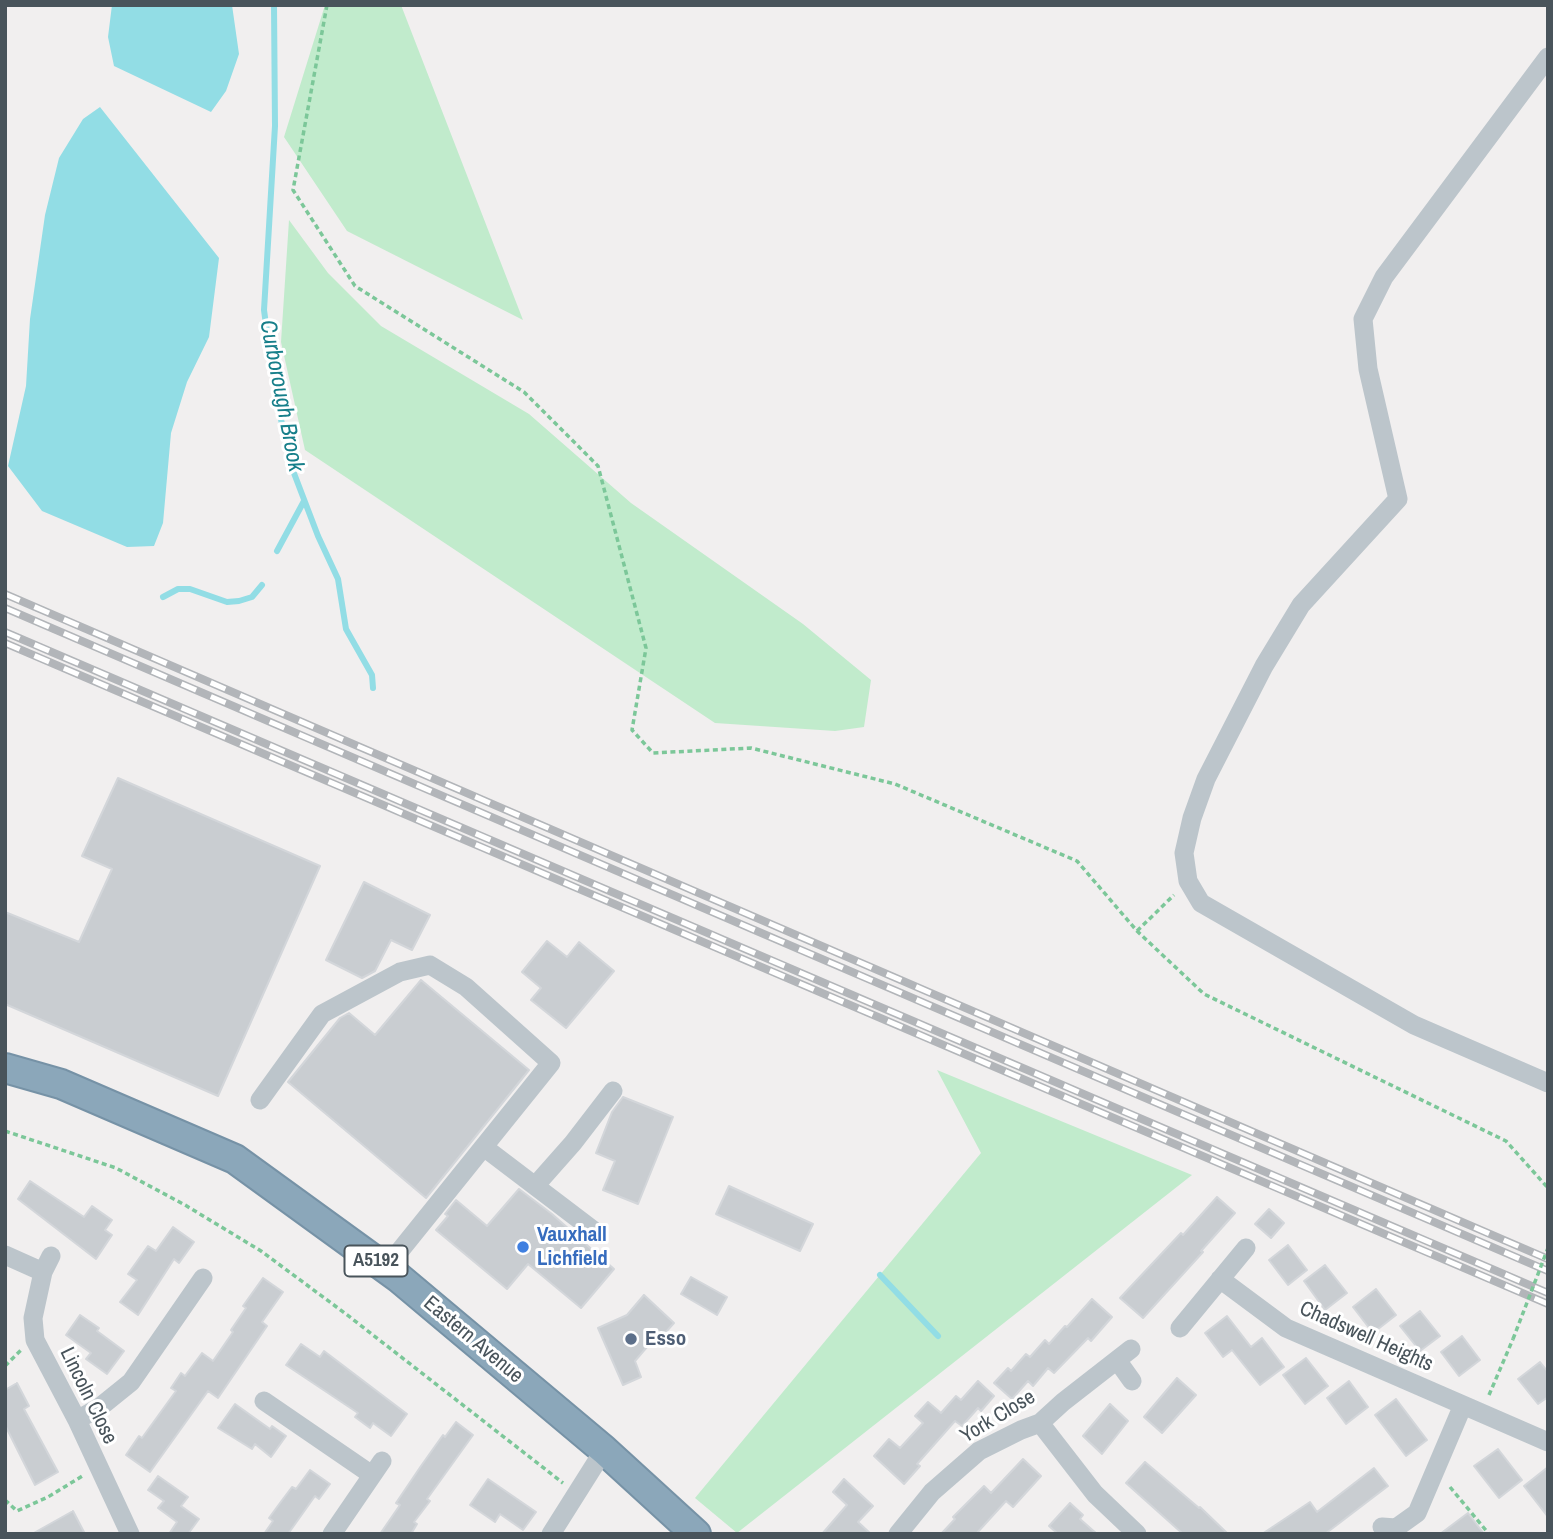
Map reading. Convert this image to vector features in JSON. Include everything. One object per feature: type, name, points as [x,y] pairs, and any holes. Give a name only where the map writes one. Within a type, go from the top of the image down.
[{"type":"highway","name":"Eastern Avenue","points":[[5,1068],[61,1084],[235,1159],[386,1268],[604,1450],[696,1534]]},
{"type":"street","points":[[1548,57],[1384,277],[1363,319],[1368,369],[1398,499],[1301,605],[1264,666],[1206,779],[1192,818],[1184,853],[1188,881],[1201,903],[1414,1025],[1548,1083]]},
{"type":"street","points":[[260,1100],[322,1014],[400,972],[430,965],[466,987],[551,1063],[386,1268]]},
{"type":"street","points":[[535,1186],[613,1091]]},
{"type":"street","points":[[485,1148],[593,1230]]},
{"type":"street","points":[[1180,1328],[1246,1248]]},
{"type":"street","name":"Lincoln Close","points":[[5,1255],[47,1264],[33,1318],[35,1340],[77,1420],[130,1534]]},
{"type":"street","points":[[77,1420],[119,1394],[131,1382],[199,1303],[203,1278]]},
{"type":"street","name":"Chadswell Heights","points":[[1220,1279],[1286,1328],[1548,1442]]},
{"type":"street","name":"York Close","points":[[898,1534],[932,1492],[979,1451],[1041,1423],[1124,1354],[1132,1381]]},
{"type":"street","points":[[264,1401],[319,1440],[377,1468],[332,1534]]},
{"type":"street","points":[[1382,1527],[1396,1528],[1417,1513],[1435,1469],[1472,1409]]},
{"type":"street","points":[[1041,1423],[1095,1494],[1137,1534]]},
{"type":"street","points":[[551,1534],[604,1450]]},
{"type":"path","points":[[327,5],[293,190],[355,286],[524,392],[598,466],[646,648],[632,730],[653,753],[751,748],[895,784],[1077,861],[1137,931],[1204,994],[1506,1140],[1548,1188]]},
{"type":"path","points":[[1137,931],[1188,881]]},
{"type":"path","points":[[5,1131],[116,1168],[185,1205],[261,1251],[575,1493]]},
{"type":"path","points":[[1472,1409],[1513,1339],[1548,1248]]},
{"type":"path","points":[[5,1500],[17,1510],[42,1501],[98,1468]]},
{"type":"path","points":[[1435,1469],[1489,1534]]},
{"type":"green space","points":[[325,5],[401,5],[523,320],[347,231],[284,137]]},
{"type":"green space","points":[[289,220],[328,273],[381,326],[529,414],[631,503],[803,624],[871,680],[864,727],[835,731],[715,723],[305,450],[281,342]]},
{"type":"green space","points":[[937,1070],[1192,1175],[737,1533],[695,1498],[981,1153]]},
{"type":"water","points":[[112,5],[232,5],[239,54],[226,91],[211,112],[114,66],[108,37]]},
{"type":"water","points":[[100,107],[219,258],[209,337],[187,382],[171,433],[163,523],[154,546],[127,547],[42,511],[8,466],[26,386],[30,319],[45,215],[59,158],[83,119]]},
{"type":"building","points":[[118,778],[320,866],[218,1096],[5,1004],[5,912],[79,942],[112,869],[82,856]]},
{"type":"building","points":[[364,882],[430,915],[412,950],[391,940],[375,971],[362,978],[326,960]]},
{"type":"building","points":[[547,941],[567,957],[579,942],[614,971],[566,1028],[531,1000],[541,988],[522,972]]},
{"type":"building","points":[[421,980],[529,1070],[426,1198],[288,1082],[340,1018],[349,1013],[375,1035]]},
{"type":"building","points":[[623,1097],[673,1117],[638,1204],[603,1190],[615,1161],[596,1153],[612,1112]]},
{"type":"building","points":[[30,1181],[84,1217],[92,1206],[112,1220],[105,1230],[112,1235],[96,1259],[18,1199]]},
{"type":"building","points":[[729,1186],[813,1224],[800,1251],[716,1214]]},
{"type":"building","name":"Vauxhall Lichfield","points":[[519,1189],[552,1214],[614,1269],[581,1308],[528,1264],[507,1289],[436,1230],[448,1216],[445,1214],[456,1200],[487,1226]]},
{"type":"building","points":[[1217,1197],[1235,1213],[1143,1318],[1120,1298]]},
{"type":"building","points":[[1269,1209],[1284,1223],[1271,1238],[1255,1224]]},
{"type":"building","points":[[173,1227],[194,1242],[179,1263],[174,1259],[138,1315],[120,1302],[137,1280],[128,1274],[148,1246],[156,1251]]},
{"type":"building","points":[[1288,1245],[1307,1270],[1288,1285],[1269,1260]]},
{"type":"building","points":[[1325,1265],[1347,1293],[1325,1310],[1304,1281]]},
{"type":"building","points":[[691,1277],[727,1297],[717,1315],[681,1294]]},
{"type":"building","points":[[263,1278],[283,1292],[262,1322],[267,1326],[218,1398],[208,1391],[150,1472],[126,1455],[139,1436],[142,1438],[176,1391],[171,1388],[181,1373],[185,1376],[202,1353],[213,1361],[233,1332],[231,1330],[246,1308],[243,1306]]},
{"type":"building","points":[[1376,1289],[1396,1315],[1373,1333],[1353,1307]]},
{"type":"building","name":"Esso","points":[[644,1295],[674,1323],[656,1343],[653,1340],[635,1361],[641,1377],[623,1385],[598,1328],[627,1315]]},
{"type":"building","points":[[1092,1299],[1112,1317],[1091,1341],[1088,1338],[1054,1373],[1048,1368],[1033,1386],[1028,1381],[1012,1399],[994,1383],[1008,1368],[1011,1371],[1026,1354],[1030,1357],[1045,1340],[1049,1344]]},
{"type":"building","points":[[1420,1311],[1440,1336],[1420,1351],[1400,1326]]},
{"type":"building","points":[[80,1315],[124,1351],[107,1374],[86,1359],[91,1353],[66,1335]]},
{"type":"building","points":[[1227,1316],[1251,1347],[1262,1338],[1284,1367],[1260,1385],[1232,1350],[1223,1357],[1205,1333]]},
{"type":"building","points":[[1462,1336],[1480,1360],[1459,1376],[1441,1352]]},
{"type":"building","points":[[301,1344],[320,1357],[324,1351],[407,1414],[391,1436],[373,1423],[370,1428],[355,1417],[358,1413],[286,1365]]},
{"type":"building","points":[[1306,1358],[1328,1386],[1305,1404],[1283,1375]]},
{"type":"building","points":[[1540,1362],[1548,1372],[1548,1397],[1538,1404],[1518,1379]]},
{"type":"building","points":[[1177,1378],[1196,1395],[1162,1433],[1144,1417]]},
{"type":"building","points":[[978,1381],[994,1396],[981,1411],[978,1408],[962,1426],[955,1421],[917,1464],[920,1466],[904,1484],[874,1456],[889,1439],[900,1448],[923,1423],[915,1416],[928,1402],[941,1413],[956,1396],[961,1400]]},
{"type":"building","points":[[1349,1381],[1368,1407],[1346,1424],[1327,1398]]},
{"type":"building","points":[[17,1383],[29,1406],[24,1409],[58,1472],[35,1485],[5,1425],[5,1390]]},
{"type":"building","points":[[1396,1399],[1427,1440],[1406,1456],[1375,1415]]},
{"type":"building","points":[[235,1404],[270,1429],[272,1426],[286,1436],[271,1457],[255,1444],[252,1449],[218,1428]]},
{"type":"building","points":[[1110,1404],[1128,1421],[1102,1454],[1083,1436]]},
{"type":"building","points":[[456,1422],[473,1435],[427,1499],[430,1501],[414,1522],[417,1524],[411,1534],[380,1534],[400,1505],[396,1503],[421,1466]]},
{"type":"building","points":[[1498,1449],[1522,1480],[1499,1498],[1474,1466]]},
{"type":"building","points":[[1023,1459],[1041,1476],[1013,1507],[1006,1501],[976,1534],[941,1534],[955,1519],[953,1517],[984,1486],[991,1493]]},
{"type":"building","points":[[1145,1462],[1228,1534],[1183,1534],[1126,1483]]},
{"type":"building","points":[[1548,1467],[1548,1517],[1524,1486]]},
{"type":"building","points":[[1374,1468],[1388,1486],[1325,1534],[1262,1534],[1310,1502],[1317,1512]]},
{"type":"building","points":[[310,1470],[330,1484],[319,1499],[315,1496],[288,1534],[264,1534],[273,1521],[269,1518],[292,1487],[296,1489]]},
{"type":"building","points":[[158,1476],[188,1497],[181,1506],[199,1519],[188,1534],[169,1534],[177,1522],[158,1508],[164,1501],[148,1490]]},
{"type":"building","points":[[488,1479],[536,1512],[523,1530],[500,1514],[495,1522],[470,1505]]},
{"type":"building","points":[[844,1479],[873,1506],[858,1522],[871,1534],[822,1534],[847,1505],[833,1492]]},
{"type":"building","points":[[1070,1503],[1083,1515],[1080,1519],[1097,1534],[1058,1534],[1049,1526]]},
{"type":"building","points":[[73,1511],[85,1534],[32,1534]]},
{"type":"building","points":[[1468,1513],[1484,1534],[1440,1534]]},
{"type":"waterway","name":"Curborough Brook","points":[[274,5],[275,126],[264,310],[269,347],[292,468],[338,579],[346,629],[372,675],[373,688]]},
{"type":"waterway","points":[[277,551],[304,501]]},
{"type":"waterway","points":[[163,597],[178,589],[190,589],[227,602],[239,601],[252,597],[262,585]]},
{"type":"waterway","name":"Curborough Brook","points":[[880,1275],[938,1336]]},
{"type":"railway","points":[[5,594],[1548,1259]]},
{"type":"railway","points":[[5,608],[1548,1271]]},
{"type":"railway","points":[[5,632],[1548,1293]]},
{"type":"railway","points":[[5,643],[1548,1304]]},
{"type":"place","name":"Vauxhall Lichfield","points":[[523,1247]]},
{"type":"place","name":"Esso","points":[[631,1339]]}]
